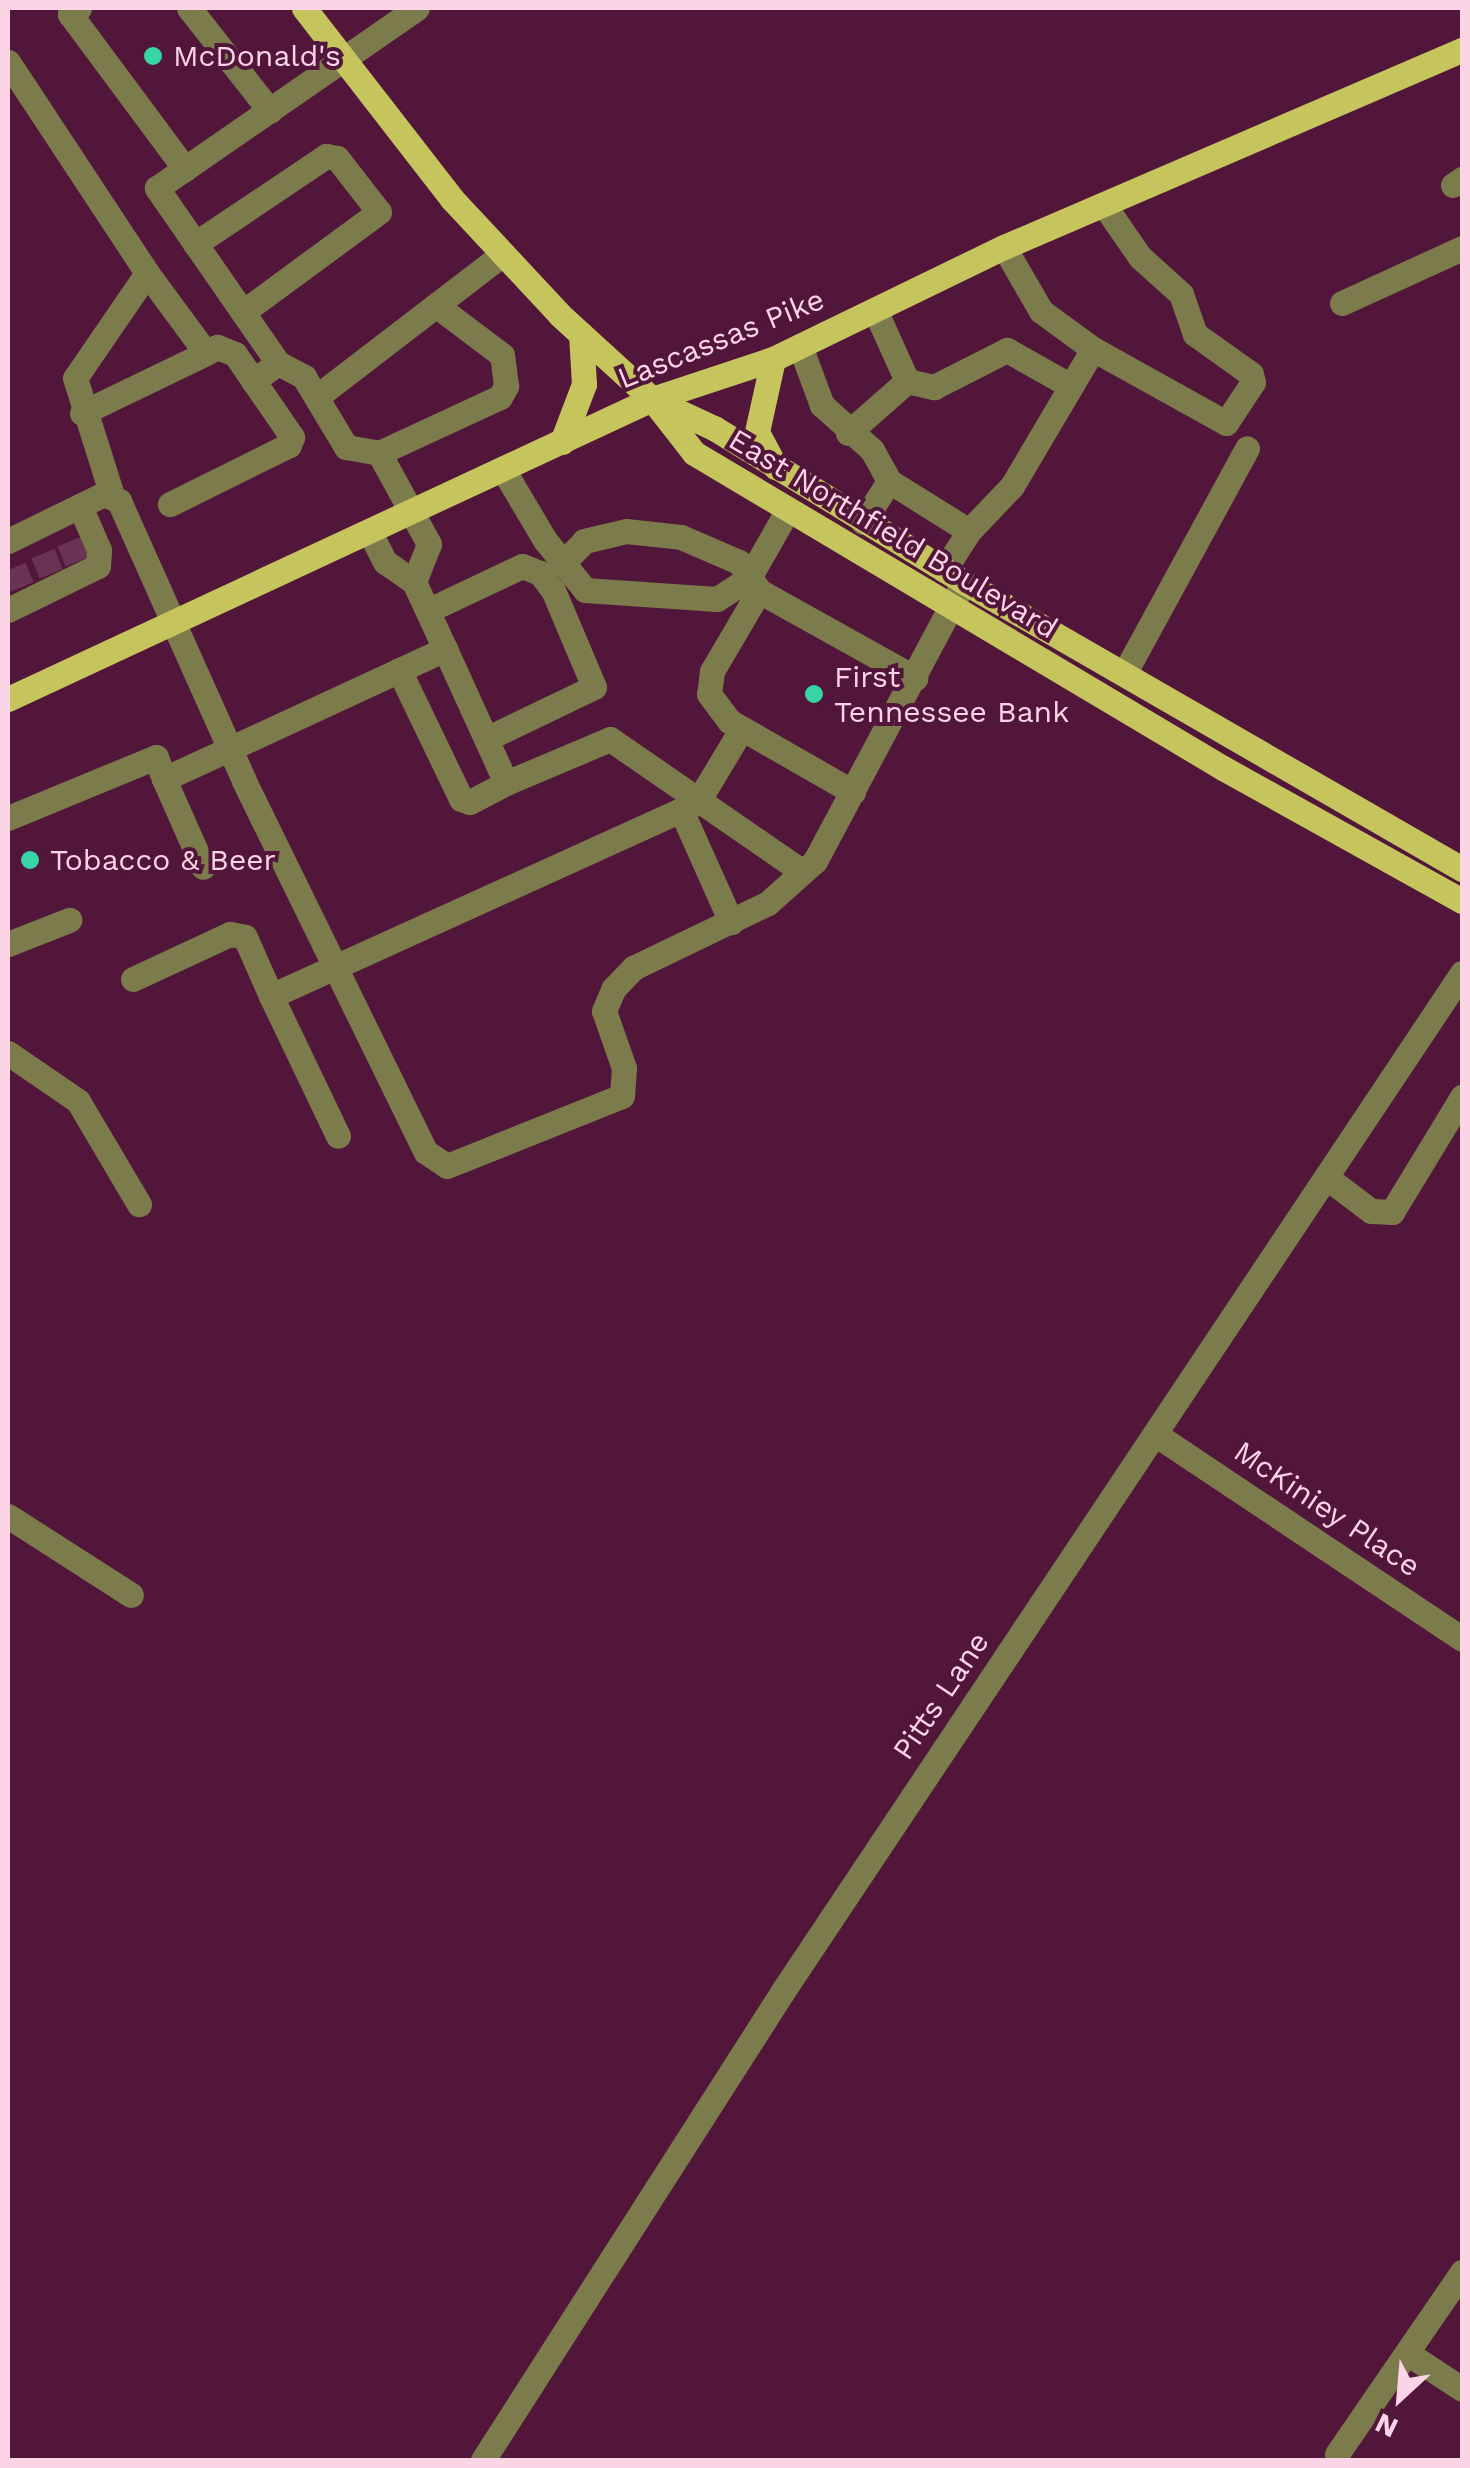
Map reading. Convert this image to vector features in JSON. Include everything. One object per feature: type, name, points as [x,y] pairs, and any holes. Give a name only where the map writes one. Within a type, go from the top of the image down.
[{"type":"main road","points":[[304,8],[504,254],[580,334],[652,399]]},
{"type":"main road","name":"Lascassas Pike","points":[[8,699],[179,624],[652,399],[773,359],[1004,248],[1462,51]]},
{"type":"main road","points":[[562,442],[584,384],[580,334]]},
{"type":"main road","points":[[773,359],[756,432],[778,472]]},
{"type":"main road","name":"East Northfield Boulevard","points":[[652,399],[714,428],[778,472],[954,576],[1462,869]]},
{"type":"main road","name":"East Northfield Boulevard","points":[[652,399],[694,453],[786,512],[1223,768],[1462,901]]},
{"type":"main road","points":[[1223,768],[1238,741]]},
{"type":"street","points":[[188,8],[270,111]]},
{"type":"street","points":[[417,8],[157,188],[278,363],[304,377],[319,395],[346,446],[379,453],[500,397],[506,386],[502,355],[437,306]]},
{"type":"street","points":[[71,10],[184,169]]},
{"type":"street","points":[[8,62],[147,273],[206,354]]},
{"type":"street","points":[[195,244],[326,156],[337,158],[378,212],[242,312]]},
{"type":"street","points":[[1004,248],[1041,311],[1093,349],[1220,424],[1253,382],[1195,334],[1181,294],[1140,257],[1104,204]]},
{"type":"street","points":[[1342,303],[1462,248]]},
{"type":"street","points":[[319,395],[504,254]]},
{"type":"street","points":[[147,273],[74,378],[82,413],[112,495],[179,624],[230,748],[336,969],[426,1152],[447,1166],[622,1096],[624,1068],[604,1011],[614,988],[633,968],[768,903],[803,872],[853,792],[951,608],[954,576],[970,530],[1012,486],[1093,349]]},
{"type":"street","points":[[875,310],[908,381]]},
{"type":"street","points":[[800,346],[822,405],[848,433],[872,450],[889,481],[970,530]]},
{"type":"street","points":[[82,413],[217,347],[234,354],[292,438],[289,445],[170,504]]},
{"type":"street","points":[[908,381],[934,387],[1007,350],[1071,386]]},
{"type":"street","points":[[253,381],[278,363]]},
{"type":"street","points":[[848,433],[908,381]]},
{"type":"street","points":[[1124,674],[1247,448]]},
{"type":"street","points":[[379,453],[416,511],[429,544],[414,582]]},
{"type":"street","points":[[504,471],[586,590],[717,599],[754,585]]},
{"type":"street","points":[[864,522],[889,481]]},
{"type":"street","points":[[8,541],[112,495]]},
{"type":"street","points":[[14,590],[76,559],[98,566],[98,550],[69,511]]},
{"type":"street","points":[[69,511],[76,559]]},
{"type":"street","points":[[786,512],[709,694],[742,728],[853,792]]},
{"type":"street","points":[[32,529],[50,571]]},
{"type":"street","points":[[564,563],[584,541],[626,531],[681,537],[740,562],[754,585],[915,678]]},
{"type":"street","points":[[370,533],[385,562],[414,582],[506,783]]},
{"type":"street","points":[[429,610],[522,566],[540,573],[553,590],[594,687],[488,738]]},
{"type":"street","points":[[164,778],[445,649]]},
{"type":"street","points":[[399,670],[462,800],[470,802],[610,738],[689,807],[803,872]]},
{"type":"street","points":[[271,996],[689,807],[742,728]]},
{"type":"street","points":[[8,818],[156,757],[203,867]]},
{"type":"street","points":[[689,807],[731,922]]},
{"type":"street","points":[[8,944],[69,920]]},
{"type":"street","points":[[133,978],[230,934],[245,936],[338,1136]]},
{"type":"street","name":"Pitts Lane","points":[[482,2460],[782,1991],[1462,973]]},
{"type":"street","points":[[8,1053],[78,1101],[139,1204]]},
{"type":"street","points":[[1326,1177],[1371,1211],[1392,1212],[1454,1130],[1462,1096]]},
{"type":"street","name":"McKiniey Place","points":[[1155,1434],[1462,1639]]},
{"type":"street","points":[[8,1516],[131,1595]]},
{"type":"street","points":[[1337,2454],[1462,2272]]},
{"type":"street","points":[[1407,2353],[1462,2389]]},
{"type":"tunnel","points":[[69,541],[77,561]]},
{"type":"tunnel","points":[[43,553],[51,573]]},
{"type":"tunnel","points":[[14,567],[22,586]]},
{"type":"place","name":"McDonald's","points":[[153,56]]},
{"type":"place","name":"First Tennessee Bank","points":[[814,694]]},
{"type":"place","name":"Tobacco & Beer","points":[[30,860]]}]
